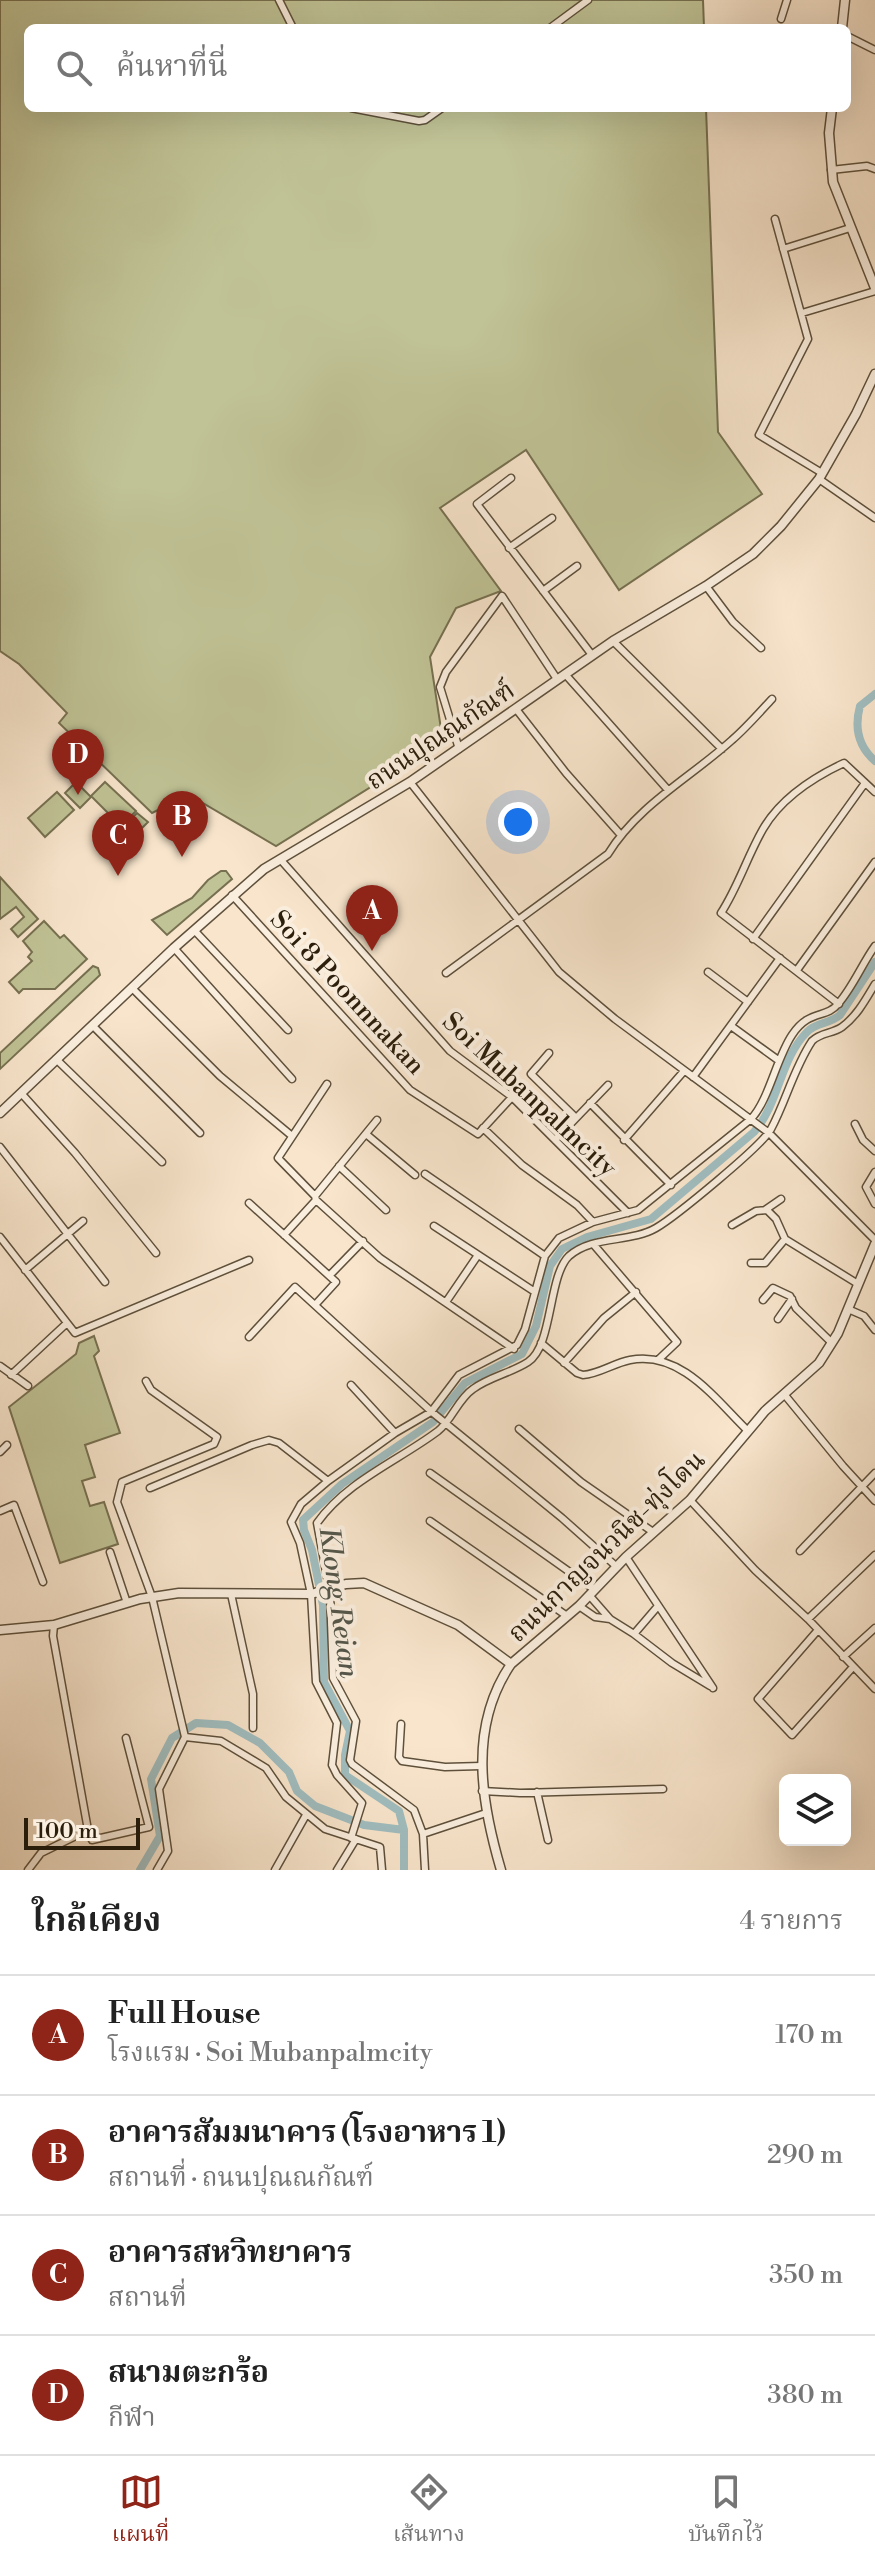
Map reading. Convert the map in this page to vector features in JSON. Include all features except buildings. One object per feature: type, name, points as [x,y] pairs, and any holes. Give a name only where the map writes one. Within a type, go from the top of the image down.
[{"type":"street","points":[[279,0],[291,24]]},
{"type":"street","points":[[555,24],[588,0]]},
{"type":"street","points":[[781,19],[787,0]]},
{"type":"street","points":[[842,24],[845,0]]},
{"type":"street","points":[[851,38],[875,50]]},
{"type":"street","points":[[373,112],[422,121],[436,112]]},
{"type":"street","points":[[802,313],[875,290],[831,170],[832,112]]},
{"type":"street","points":[[831,170],[867,166],[875,169]]},
{"type":"street","points":[[775,219],[808,339],[759,435],[875,518]]},
{"type":"street","points":[[783,249],[850,228]]},
{"type":"street","name":"ถนนปุณณกัณฑ์","points":[[0,1113],[232,895],[280,859],[410,782],[613,641],[739,565],[766,542],[820,476],[875,374]]},
{"type":"street","points":[[511,478],[477,504],[592,655]]},
{"type":"street","points":[[509,548],[552,518]]},
{"type":"street","points":[[543,591],[577,566]]},
{"type":"street","points":[[706,586],[733,622],[761,648]]},
{"type":"street","points":[[459,749],[440,687],[450,666],[502,596],[561,676],[668,790]]},
{"type":"street","points":[[613,641],[722,749]]},
{"type":"street","points":[[446,973],[608,854],[620,834],[668,790],[722,749],[772,699]]},
{"type":"street","points":[[516,709],[566,773],[620,834]]},
{"type":"street","points":[[839,1004],[721,913],[736,890],[763,829],[797,790],[844,763],[875,792]]},
{"type":"street","points":[[410,782],[559,972],[684,1071],[768,1132],[875,1242]]},
{"type":"street","points":[[753,939],[865,783]]},
{"type":"street","name":"Soi Mubanpalmcity","points":[[280,859],[450,1051],[512,1097],[628,1213]]},
{"type":"street","points":[[797,970],[875,862]]},
{"type":"street","name":"Soi 8 Poonnnakan","points":[[232,895],[410,1090],[480,1131],[577,1205],[593,1222]]},
{"type":"street","points":[[194,930],[288,1030]]},
{"type":"street","points":[[337,1870],[353,1838],[362,1801],[337,1775],[332,1765],[337,1723],[316,1682],[311,1594],[300,1543],[291,1522],[301,1504],[395,1433],[432,1413],[459,1375],[514,1349],[521,1339],[545,1256],[563,1235],[593,1222],[638,1210],[752,1120],[793,1033],[804,1020],[839,1004],[875,946]]},
{"type":"street","points":[[174,948],[292,1079]]},
{"type":"street","points":[[693,1077],[780,958]]},
{"type":"street","points":[[708,972],[748,1002]]},
{"type":"street","points":[[425,1870],[423,1834],[412,1807],[351,1763],[356,1721],[333,1678],[329,1588],[317,1529],[319,1521],[369,1476],[444,1423],[472,1389],[531,1360],[541,1343],[564,1263],[575,1253],[657,1227],[696,1198],[768,1132],[812,1041],[820,1034],[843,1027],[860,1009],[875,984]]},
{"type":"street","points":[[132,988],[220,1076],[292,1136]]},
{"type":"street","points":[[92,1025],[200,1133]]},
{"type":"street","points":[[731,1026],[778,1060]]},
{"type":"street","points":[[549,1053],[531,1074],[576,1118]]},
{"type":"street","points":[[56,1059],[162,1162]]},
{"type":"street","points":[[624,1140],[684,1071]]},
{"type":"street","points":[[327,1084],[278,1158],[315,1198],[380,1258],[514,1349]]},
{"type":"street","points":[[555,1140],[608,1085]]},
{"type":"street","points":[[21,1093],[75,1153],[156,1253]]},
{"type":"street","points":[[480,1131],[512,1097]]},
{"type":"street","points":[[590,1103],[671,1185]]},
{"type":"street","points":[[284,1235],[377,1120]]},
{"type":"street","points":[[855,1124],[863,1140],[875,1151]]},
{"type":"street","points":[[366,1134],[415,1175]]},
{"type":"street","points":[[0,1147],[105,1282]]},
{"type":"street","points":[[339,1166],[386,1210]]},
{"type":"street","points":[[875,1172],[866,1187],[875,1204]]},
{"type":"street","points":[[425,1174],[545,1256]]},
{"type":"street","points":[[732,1225],[781,1199]]},
{"type":"street","points":[[249,1203],[336,1282],[315,1305]]},
{"type":"street","points":[[765,1210],[776,1219],[785,1239],[858,1284]]},
{"type":"street","points":[[25,1270],[83,1221]]},
{"type":"street","points":[[434,1226],[535,1292]]},
{"type":"street","points":[[0,1237],[75,1333],[249,1260]]},
{"type":"street","points":[[751,1263],[761,1265],[767,1261],[785,1239]]},
{"type":"street","points":[[330,1275],[363,1241]]},
{"type":"street","name":"ถนนกาญจนวนิช-ทุ่งโดน","points":[[501,1870],[486,1813],[481,1766],[491,1701],[511,1664],[579,1606],[626,1557],[690,1500],[748,1431],[813,1369],[832,1343],[875,1242]]},
{"type":"street","points":[[594,1245],[677,1342],[658,1360]]},
{"type":"street","points":[[446,1302],[478,1255]]},
{"type":"street","points":[[249,1337],[295,1287],[432,1413],[562,1518],[617,1567]]},
{"type":"street","points":[[763,1300],[773,1288],[782,1291],[832,1343]]},
{"type":"street","points":[[564,1363],[604,1318],[636,1292]]},
{"type":"street","points":[[778,1319],[792,1299]]},
{"type":"street","points":[[848,1309],[864,1316],[875,1330]]},
{"type":"street","points":[[11,1375],[67,1323]]},
{"type":"street","points":[[541,1343],[577,1373],[587,1375],[629,1360],[658,1360],[687,1372],[748,1431]]},
{"type":"street","points":[[0,1366],[28,1386]]},
{"type":"street","points":[[146,1381],[151,1390],[211,1430],[217,1439],[214,1444],[122,1482],[117,1502],[152,1597],[185,1737],[159,1789],[168,1851],[157,1870]]},
{"type":"street","points":[[351,1385],[395,1433]]},
{"type":"street","points":[[784,1394],[875,1501]]},
{"type":"street","points":[[519,1429],[581,1482],[653,1532]]},
{"type":"street","points":[[150,1488],[269,1440],[279,1443],[328,1481]]},
{"type":"street","points":[[0,1452],[7,1445]]},
{"type":"street","points":[[430,1473],[592,1593],[610,1619],[713,1688],[626,1557]]},
{"type":"street","points":[[800,1551],[875,1473]]},
{"type":"street","points":[[690,1500],[755,1570],[808,1619],[875,1689]]},
{"type":"street","points":[[0,1511],[14,1505],[43,1582]]},
{"type":"street","points":[[430,1521],[567,1616]]},
{"type":"street","points":[[110,1552],[127,1603]]},
{"type":"street","points":[[808,1619],[875,1555]]},
{"type":"street","points":[[0,1630],[54,1625],[127,1603],[179,1593],[311,1594],[358,1582],[372,1585],[458,1625],[511,1664]]},
{"type":"street","points":[[231,1594],[253,1694],[253,1728]]},
{"type":"street","points":[[579,1606],[595,1617],[610,1619]]},
{"type":"street","points":[[634,1634],[658,1606]]},
{"type":"street","points":[[54,1625],[55,1649],[92,1840],[149,1827],[126,1738]]},
{"type":"street","points":[[843,1657],[875,1628]]},
{"type":"street","points":[[818,1630],[758,1699],[792,1735],[853,1667]]},
{"type":"street","points":[[401,1724],[399,1757],[402,1761],[445,1767],[481,1766]]},
{"type":"street","points":[[185,1737],[221,1741],[266,1768],[286,1797],[325,1829],[380,1847],[382,1870]]},
{"type":"street","points":[[482,1791],[663,1789]]},
{"type":"street","points":[[537,1792],[548,1840]]},
{"type":"street","points":[[423,1834],[486,1813]]},
{"type":"street","points":[[275,1870],[306,1815]]},
{"type":"street","points":[[28,1870],[41,1853],[88,1830]]},
{"type":"green space","points":[[0,0],[703,0],[704,24],[24,24],[24,112],[706,112],[718,432],[762,494],[619,590],[526,450],[440,508],[501,591],[456,608],[430,657],[443,742],[276,846],[201,802],[194,809],[178,800],[152,813],[59,723],[67,713],[19,664],[0,651]]},
{"type":"green space","points":[[76,782],[91,797],[80,808],[65,793]]},
{"type":"green space","points":[[105,782],[136,811],[121,826],[91,796]]},
{"type":"green space","points":[[57,792],[74,810],[45,837],[28,818]]},
{"type":"green space","points":[[137,813],[148,822],[132,838],[122,828]]},
{"type":"green space","points":[[221,871],[226,871],[232,879],[167,935],[152,920],[192,898]]},
{"type":"green space","points":[[0,877],[38,919],[18,937],[11,929],[24,917],[16,907],[0,919]]},
{"type":"green space","points":[[44,921],[60,938],[64,935],[87,959],[55,989],[23,989],[19,993],[9,982],[32,961],[28,957],[32,952],[23,941]]},
{"type":"green space","points":[[93,966],[98,968],[100,975],[0,1069],[0,1053]]},
{"type":"green space","points":[[94,1336],[99,1351],[94,1356],[120,1433],[85,1445],[95,1477],[82,1481],[90,1506],[104,1502],[118,1544],[60,1563],[9,1407],[76,1354],[79,1343]]},
{"type":"waterway","name":"Klong Reian","points":[[875,694],[860,706],[857,722],[861,743],[875,761]]},
{"type":"waterway","name":"Klong Reian","points":[[404,1869],[404,1830],[399,1811],[345,1775],[350,1731],[324,1682],[323,1605],[303,1520],[342,1484],[433,1422],[465,1383],[522,1354],[536,1326],[550,1266],[562,1249],[587,1237],[651,1219],[754,1132],[769,1108],[798,1043],[811,1029],[840,1015],[875,962]]},
{"type":"waterway","name":"Klong Reian","points":[[140,1870],[160,1836],[151,1779],[172,1738],[196,1723],[228,1725],[260,1743],[289,1772],[297,1791],[315,1806],[364,1825],[404,1830]]},
{"type":"place","name":"สนามตะกร้อ","points":[[78,795]]},
{"type":"place","name":"อาคารสัมมนาคาร (โรงอาหาร 1)","points":[[182,857]]},
{"type":"place","name":"อาคารสหวิทยาคาร","points":[[118,876]]},
{"type":"place","name":"Full House","points":[[372,951]]}]
